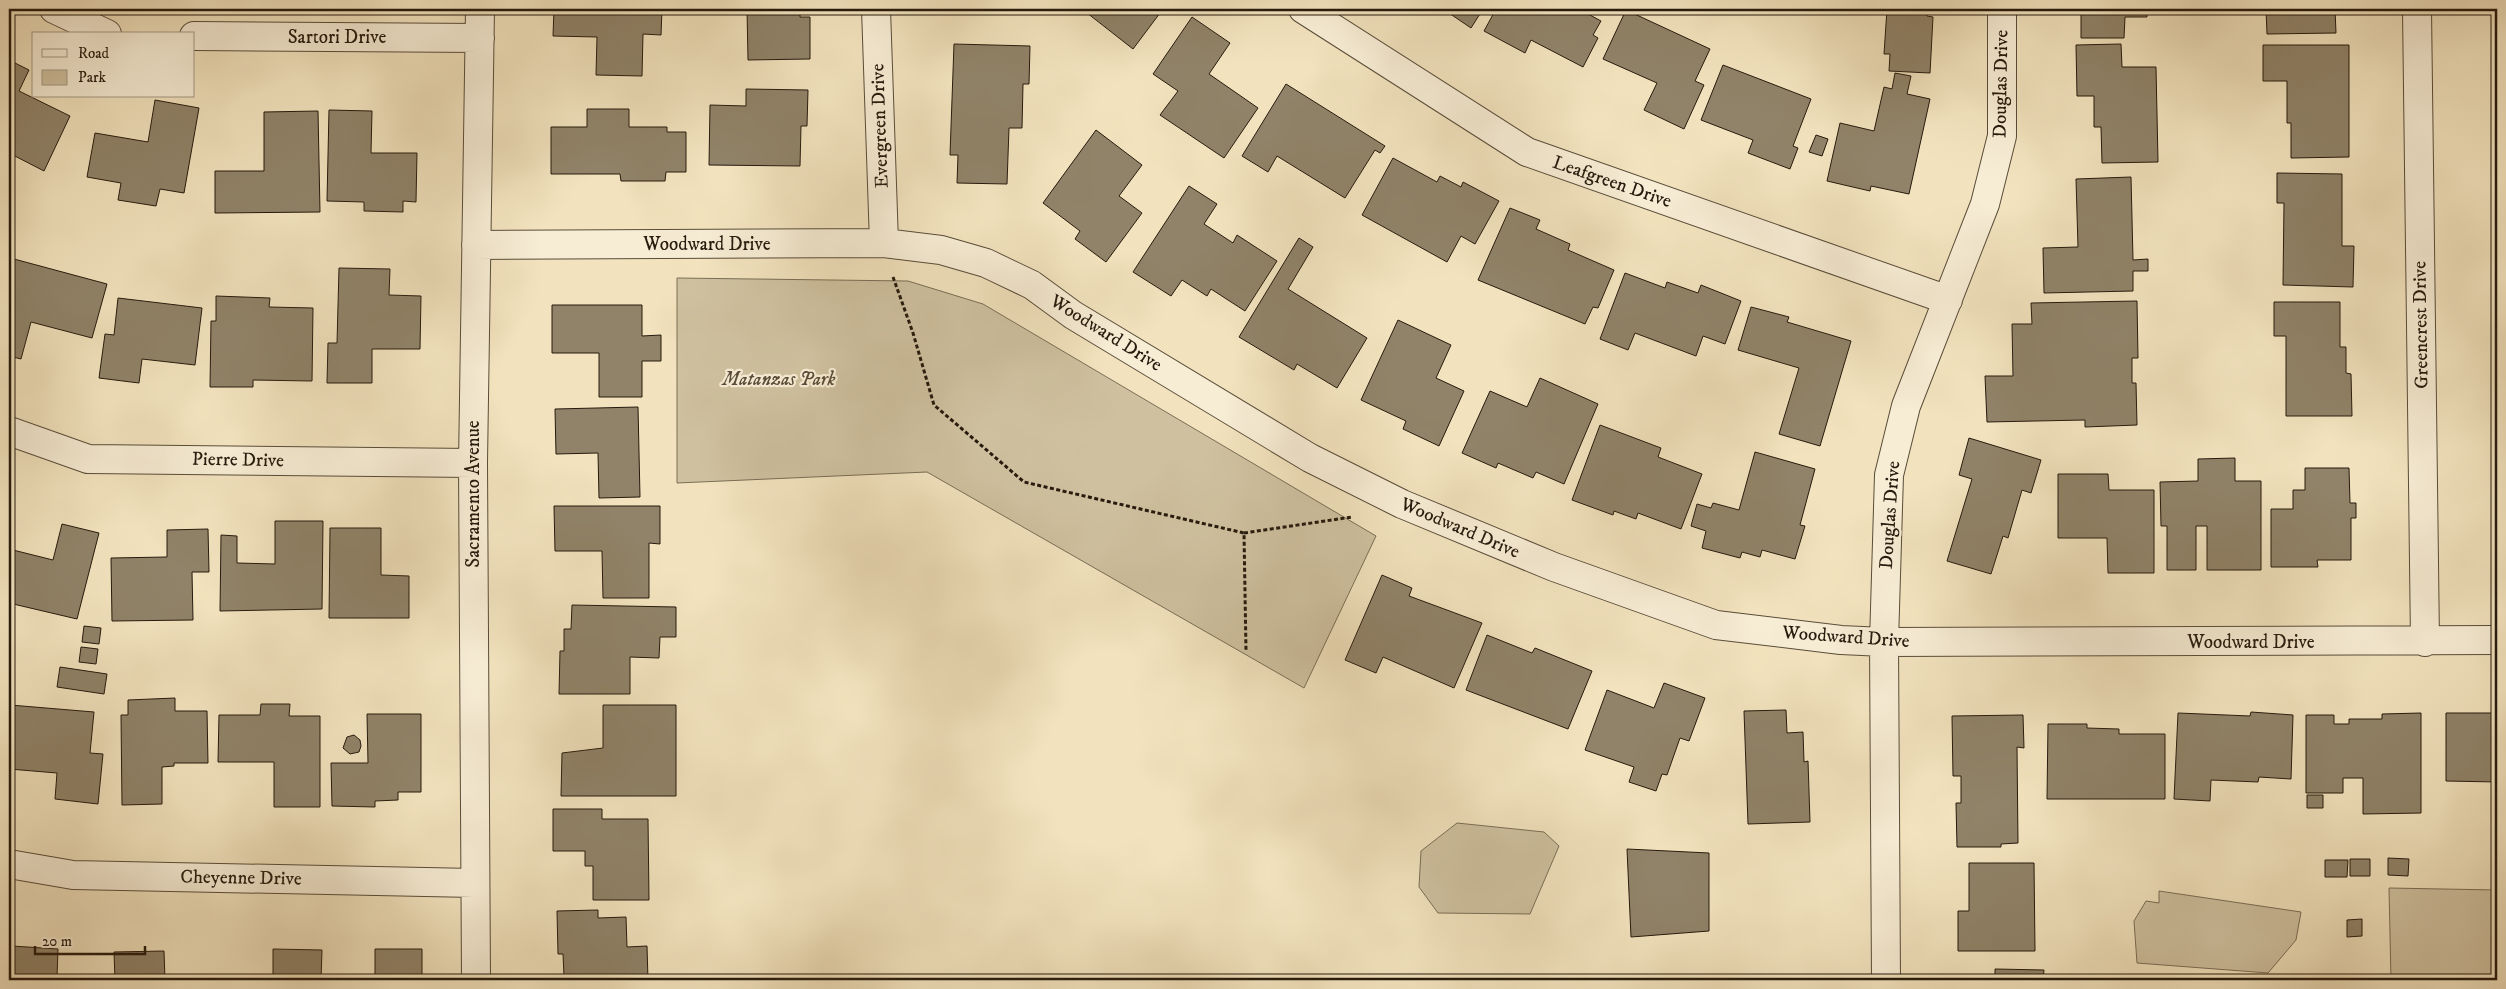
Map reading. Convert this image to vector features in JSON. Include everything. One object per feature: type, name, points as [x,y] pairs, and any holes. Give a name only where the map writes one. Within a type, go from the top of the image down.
[{"type":"street","points":[[54,9],[103,32]]},
{"type":"street","name":"Sacramento Avenue","points":[[476,980],[473,462],[480,9]]},
{"type":"street","name":"Evergreen Drive","points":[[876,9],[884,243]]},
{"type":"street","name":"Leafgreen Drive","points":[[1303,9],[1527,152],[1948,300]]},
{"type":"street","name":"Douglas Drive","points":[[1886,980],[1884,642],[1889,475],[1906,406],[1985,204],[2002,136],[2002,9]]},
{"type":"street","name":"Greencrest Drive","points":[[2417,9],[2424,642]]},
{"type":"street","name":"Sartori Drive","points":[[195,36],[480,38]]},
{"type":"street","name":"Woodward Drive","points":[[476,245],[884,243],[941,250],[986,263],[1032,285],[1073,315],[1310,458],[1402,504],[1554,567],[1716,625],[1841,640],[1884,642],[2424,642],[2497,640]]},
{"type":"street","name":"Pierre Drive","points":[[9,431],[88,458],[473,462]]},
{"type":"street","name":"Cheyenne Drive","points":[[9,864],[73,875],[474,882]]},
{"type":"path","points":[[884,243],[892,275],[913,333],[934,405],[1024,482],[1244,533],[1357,517]]},
{"type":"path","points":[[1244,533],[1246,651]]},
{"type":"green space","name":"Matanzas Park","points":[[677,278],[908,281],[983,304],[1376,536],[1304,688],[927,472],[677,483]]},
{"type":"green space","points":[[1457,823],[1544,832],[1559,846],[1530,914],[1438,913],[1419,887],[1421,851]]},
{"type":"green space","points":[[2389,888],[2497,890],[2497,980],[2391,980]]},
{"type":"green space","points":[[2159,891],[2301,912],[2296,940],[2268,973],[2137,963],[2134,921],[2146,901],[2159,903]]},
{"type":"building","points":[[554,9],[662,9],[661,35],[643,34],[642,76],[596,75],[597,37],[553,36]]},
{"type":"building","points":[[747,9],[800,9],[800,17],[810,17],[810,59],[748,60]]},
{"type":"building","points":[[1082,9],[1163,9],[1133,49]]},
{"type":"building","points":[[1443,9],[1483,9],[1471,28]]},
{"type":"building","points":[[1496,9],[1579,9],[1601,21],[1593,35],[1598,38],[1583,67],[1531,40],[1525,53],[1484,31]]},
{"type":"building","points":[[1887,9],[1927,9],[1927,16],[1933,17],[1930,73],[1889,71],[1890,54],[1884,54]]},
{"type":"building","points":[[2081,9],[2147,9],[2147,17],[2125,17],[2124,38],[2081,38]]},
{"type":"building","points":[[2266,9],[2335,9],[2336,33],[2267,34]]},
{"type":"building","points":[[2493,9],[2497,9],[2497,18],[2493,18]]},
{"type":"building","points":[[1626,10],[1710,49],[1695,81],[1704,85],[1684,129],[1644,110],[1657,83],[1603,59]]},
{"type":"building","points":[[1192,17],[1230,43],[1209,74],[1258,108],[1224,158],[1160,115],[1178,91],[1153,74]]},
{"type":"building","points":[[954,44],[1030,46],[1029,84],[1023,84],[1022,128],[1009,128],[1007,184],[957,183],[958,155],[950,155]]},
{"type":"building","points":[[2121,44],[2122,67],[2156,67],[2158,162],[2102,163],[2101,127],[2094,127],[2094,96],[2077,96],[2076,45]]},
{"type":"building","points":[[2263,45],[2349,45],[2349,157],[2291,158],[2291,123],[2287,123],[2287,81],[2263,81]]},
{"type":"building","points":[[9,60],[29,70],[19,91],[70,116],[44,171],[9,153]]},
{"type":"building","points":[[1723,65],[1811,99],[1793,146],[1798,148],[1790,169],[1748,153],[1753,140],[1701,120]]},
{"type":"building","points":[[1895,73],[1911,76],[1907,94],[1930,99],[1909,194],[1871,186],[1870,191],[1827,181],[1840,123],[1874,131],[1884,87],[1892,89]]},
{"type":"building","points":[[1286,84],[1385,146],[1380,153],[1375,150],[1345,198],[1277,156],[1268,172],[1242,156]]},
{"type":"building","points":[[746,89],[808,90],[807,126],[801,126],[800,166],[709,165],[710,105],[746,106]]},
{"type":"building","points":[[155,100],[199,108],[184,193],[160,189],[156,206],[118,200],[121,183],[87,177],[95,133],[148,142]]},
{"type":"building","points":[[587,109],[629,109],[629,127],[667,127],[667,132],[686,132],[686,172],[666,172],[665,181],[621,181],[620,174],[551,174],[551,127],[587,127]]},
{"type":"building","points":[[329,110],[372,111],[371,153],[417,153],[416,202],[403,201],[403,212],[364,211],[364,202],[327,201]]},
{"type":"building","points":[[318,111],[320,212],[215,213],[215,171],[264,171],[264,112]]},
{"type":"building","points":[[1096,130],[1142,165],[1119,196],[1142,213],[1106,262],[1075,239],[1080,231],[1043,203]]},
{"type":"building","points":[[1816,135],[1828,139],[1822,156],[1809,152]]},
{"type":"building","points":[[1393,158],[1437,182],[1440,176],[1461,187],[1463,182],[1499,201],[1475,244],[1461,236],[1447,262],[1362,215]]},
{"type":"building","points":[[2277,173],[2342,174],[2342,246],[2354,246],[2353,287],[2283,285],[2284,203],[2277,203]]},
{"type":"building","points":[[2131,177],[2133,260],[2148,259],[2148,271],[2133,271],[2133,291],[2044,293],[2043,248],[2078,247],[2076,179]]},
{"type":"building","points":[[1189,186],[1217,204],[1204,224],[1233,243],[1237,235],[1277,261],[1245,311],[1211,289],[1207,296],[1182,280],[1171,296],[1133,272]]},
{"type":"building","points":[[1510,208],[1540,220],[1536,229],[1570,244],[1568,250],[1614,270],[1598,308],[1593,307],[1585,324],[1478,280]]},
{"type":"building","points":[[1299,238],[1313,247],[1288,289],[1367,338],[1337,388],[1297,364],[1294,370],[1239,337]]},
{"type":"building","points":[[14,259],[107,284],[92,338],[31,322],[21,359],[9,356],[9,279]]},
{"type":"building","points":[[339,268],[390,269],[389,295],[421,296],[420,349],[372,349],[372,383],[327,383],[328,343],[337,343]]},
{"type":"building","points":[[1625,273],[1665,288],[1667,282],[1698,293],[1701,285],[1741,301],[1725,344],[1703,336],[1696,356],[1635,333],[1628,350],[1600,339]]},
{"type":"building","points":[[216,296],[270,298],[269,307],[313,308],[312,381],[253,380],[253,387],[210,387],[211,321],[216,321]]},
{"type":"building","points":[[118,298],[202,308],[195,365],[142,359],[139,383],[99,378],[105,334],[114,335]]},
{"type":"building","points":[[2137,301],[2138,358],[2132,358],[2132,383],[2136,383],[2137,425],[2085,427],[2085,420],[1987,422],[1985,376],[2013,376],[2012,324],[2032,324],[2031,303]]},
{"type":"building","points":[[2274,302],[2340,302],[2340,347],[2346,347],[2346,373],[2351,374],[2352,416],[2286,416],[2286,336],[2274,336]]},
{"type":"building","points":[[552,305],[642,305],[642,336],[661,335],[661,361],[642,361],[642,397],[599,397],[599,353],[552,353]]},
{"type":"building","points":[[1751,307],[1789,317],[1787,322],[1851,341],[1820,446],[1779,434],[1799,368],[1738,350]]},
{"type":"building","points":[[2495,307],[2497,307],[2497,351],[2496,351]]},
{"type":"building","points":[[1398,320],[1451,345],[1436,378],[1464,391],[1439,446],[1403,429],[1406,421],[1361,400]]},
{"type":"building","points":[[1540,378],[1598,404],[1564,484],[1536,472],[1533,478],[1498,463],[1496,468],[1462,453],[1490,391],[1527,407]]},
{"type":"building","points":[[638,407],[640,497],[599,498],[598,453],[556,454],[555,409]]},
{"type":"building","points":[[1600,425],[1661,448],[1658,457],[1702,474],[1681,529],[1638,513],[1636,519],[1614,511],[1613,515],[1572,500]]},
{"type":"building","points":[[1969,438],[2041,460],[2031,493],[2022,490],[2008,538],[2003,536],[1991,574],[1947,561],[1972,479],[1959,475]]},
{"type":"building","points":[[1755,452],[1815,469],[1800,525],[1805,526],[1795,559],[1762,550],[1760,557],[1742,552],[1740,558],[1702,548],[1706,531],[1691,526],[1697,504],[1711,508],[1713,503],[1739,510]]},
{"type":"building","points":[[2235,458],[2235,481],[2261,481],[2261,570],[2207,570],[2207,526],[2196,526],[2196,570],[2167,570],[2167,526],[2161,526],[2160,482],[2198,481],[2198,459]]},
{"type":"building","points":[[2305,468],[2349,468],[2350,503],[2356,503],[2356,518],[2351,518],[2351,560],[2317,560],[2318,567],[2271,567],[2271,509],[2293,509],[2293,490],[2305,490]]},
{"type":"building","points":[[2058,474],[2108,474],[2109,490],[2154,490],[2154,573],[2108,573],[2107,538],[2058,538]]},
{"type":"building","points":[[554,506],[660,506],[660,544],[649,543],[649,598],[603,598],[602,551],[555,551]]},
{"type":"building","points":[[275,521],[323,521],[322,609],[220,611],[221,535],[237,536],[237,563],[275,564]]},
{"type":"building","points":[[62,524],[99,533],[77,619],[9,603],[9,549],[53,560]]},
{"type":"building","points":[[330,528],[381,528],[381,575],[409,576],[409,618],[329,618]]},
{"type":"building","points":[[208,529],[209,572],[192,572],[193,620],[112,621],[111,558],[167,557],[167,530]]},
{"type":"building","points":[[1382,575],[1412,588],[1409,596],[1482,623],[1454,688],[1383,657],[1376,673],[1345,660]]},
{"type":"building","points":[[572,605],[676,607],[676,637],[660,637],[659,658],[630,657],[630,694],[559,694],[560,651],[564,651],[564,629],[571,629]]},
{"type":"building","points":[[84,626],[101,628],[99,644],[82,642]]},
{"type":"building","points":[[1487,635],[1532,653],[1535,648],[1592,671],[1568,729],[1466,690]]},
{"type":"building","points":[[81,647],[98,649],[96,664],[79,662]]},
{"type":"building","points":[[60,667],[107,674],[104,694],[57,687]]},
{"type":"building","points":[[1664,683],[1705,698],[1689,741],[1680,738],[1667,775],[1662,774],[1656,791],[1629,782],[1634,767],[1585,750],[1607,690],[1654,708]]},
{"type":"building","points":[[175,698],[175,711],[207,711],[208,763],[174,763],[174,766],[162,767],[162,804],[122,805],[121,715],[128,715],[128,700]]},
{"type":"building","points":[[261,704],[290,704],[289,716],[320,716],[320,807],[274,807],[274,762],[218,762],[219,715],[260,715]]},
{"type":"building","points":[[10,705],[94,712],[90,753],[103,754],[98,804],[55,799],[57,773],[9,769]]},
{"type":"building","points":[[603,705],[676,705],[676,796],[561,796],[562,753],[603,748]]},
{"type":"building","points":[[1786,710],[1787,733],[1803,732],[1804,762],[1808,761],[1810,822],[1748,824],[1744,711]]},
{"type":"building","points":[[2251,712],[2293,715],[2291,779],[2259,777],[2258,782],[2211,780],[2210,801],[2174,799],[2178,713],[2250,716]]},
{"type":"building","points":[[2421,713],[2421,813],[2363,814],[2363,778],[2343,778],[2343,793],[2306,793],[2306,715],[2334,715],[2334,724],[2349,724],[2349,719],[2382,719],[2382,714]]},
{"type":"building","points":[[2446,713],[2497,713],[2497,782],[2446,781]]},
{"type":"building","points":[[367,714],[421,714],[421,792],[398,792],[398,800],[375,801],[375,807],[332,806],[331,763],[368,763]]},
{"type":"building","points":[[2023,715],[2024,748],[2017,747],[2018,843],[2001,844],[2001,847],[1957,847],[1956,803],[1961,803],[1961,776],[1953,776],[1952,716]]},
{"type":"building","points":[[2048,724],[2087,724],[2087,728],[2119,729],[2119,734],[2165,734],[2165,799],[2047,799]]},
{"type":"building","points":[[354,735],[360,740],[361,746],[359,752],[350,754],[343,748],[347,737]]},
{"type":"building","points":[[2307,795],[2323,795],[2323,808],[2307,808]]},
{"type":"building","points":[[553,809],[602,809],[602,819],[648,819],[649,900],[593,900],[593,866],[585,866],[585,851],[553,851]]},
{"type":"building","points":[[1627,849],[1709,853],[1709,931],[1631,937]]},
{"type":"building","points":[[2388,858],[2409,859],[2408,876],[2388,875]]},
{"type":"building","points":[[2350,859],[2370,859],[2370,876],[2350,876]]},
{"type":"building","points":[[2325,860],[2348,860],[2347,877],[2325,877]]},
{"type":"building","points":[[1969,863],[2034,863],[2035,951],[1958,951],[1958,911],[1969,911]]},
{"type":"building","points":[[598,910],[598,918],[626,917],[627,947],[647,946],[648,980],[571,980],[571,976],[564,976],[563,954],[558,954],[557,911]]},
{"type":"building","points":[[2362,919],[2362,936],[2347,937],[2347,920]]},
{"type":"building","points":[[12,946],[58,949],[57,977],[88,977],[90,980],[10,980]]},
{"type":"building","points":[[273,949],[322,950],[321,980],[273,980]]},
{"type":"building","points":[[375,949],[422,949],[422,980],[375,980]]},
{"type":"building","points":[[164,951],[165,980],[115,980],[114,952]]},
{"type":"building","points":[[1995,969],[2044,970],[2043,980],[1995,980]]}]
